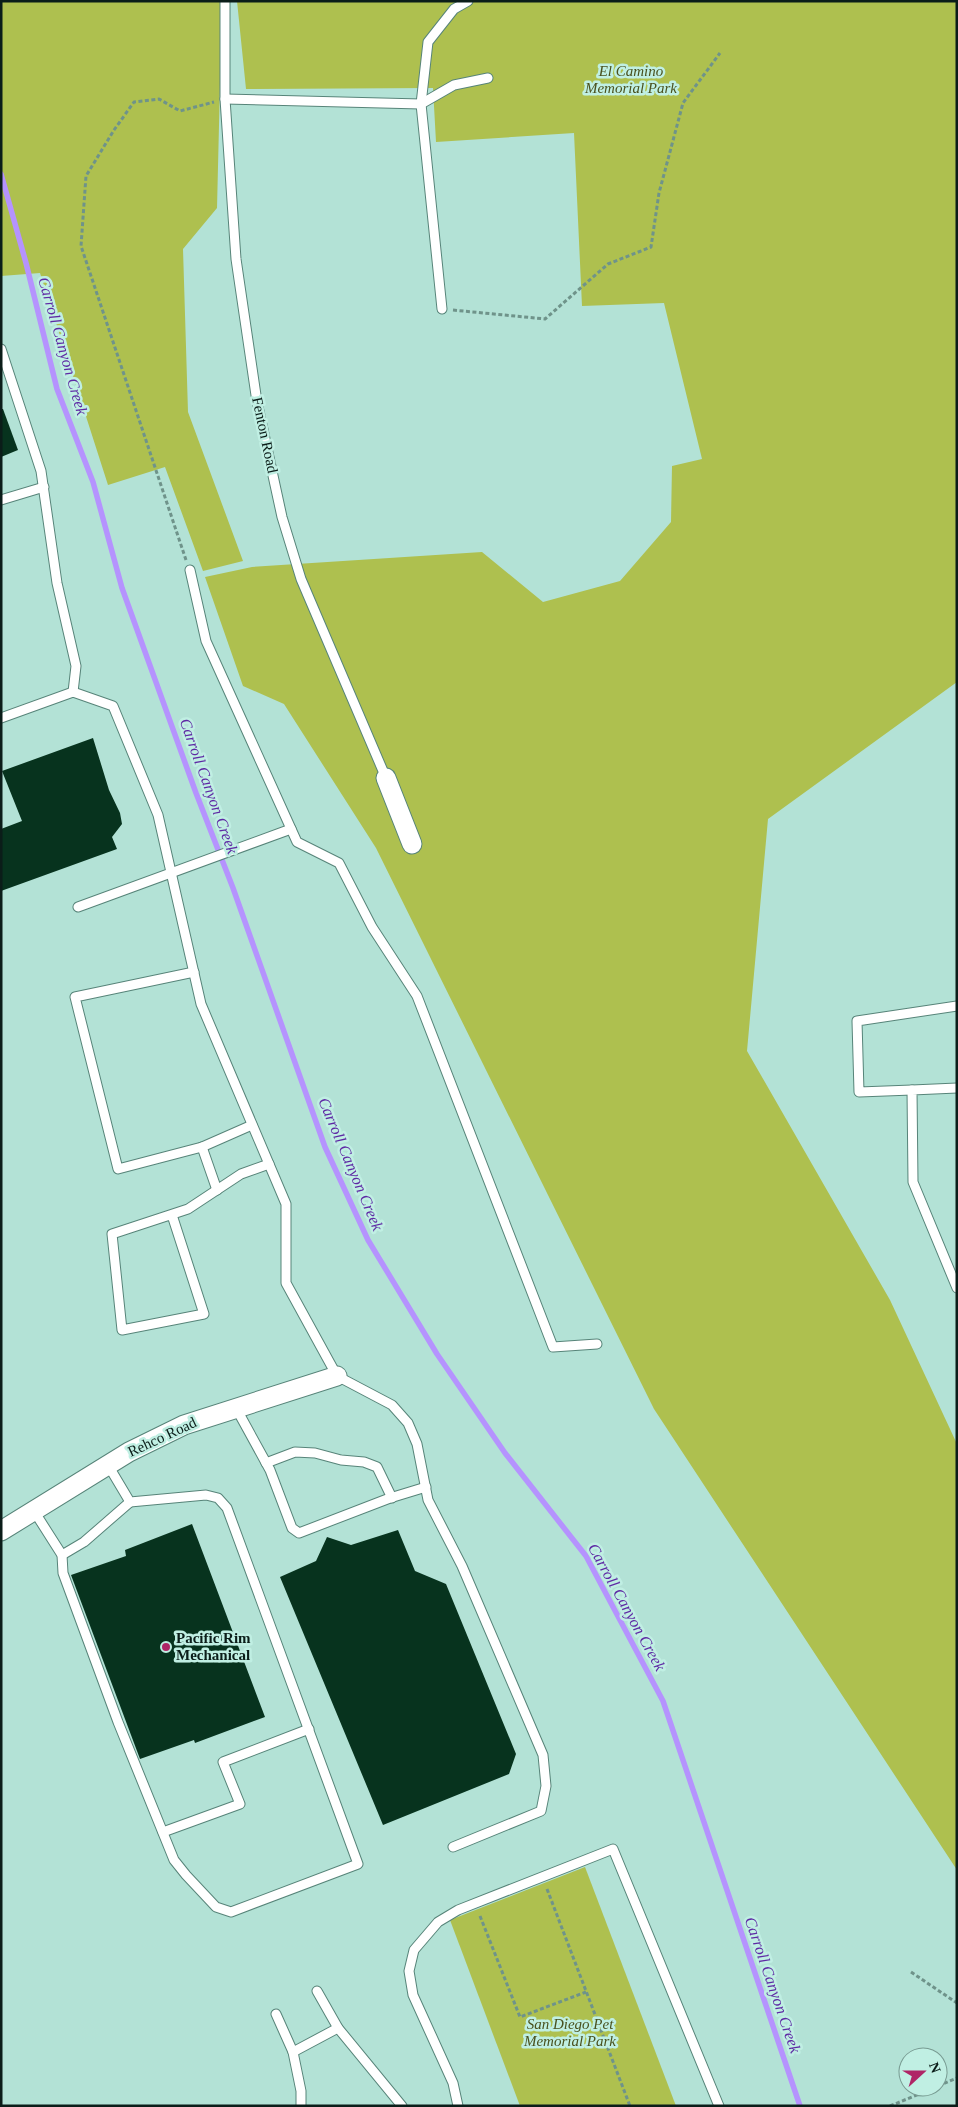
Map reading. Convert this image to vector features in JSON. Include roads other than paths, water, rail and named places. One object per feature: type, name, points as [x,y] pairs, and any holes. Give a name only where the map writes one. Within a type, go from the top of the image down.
[{"type":"street","name":"Fenton Road","points":[[386,778],[412,844]]},
{"type":"street","name":"Rehco Road","points":[[1,1531],[129,1452],[184,1424],[337,1376]]},
{"type":"lane","name":"Fenton Road","points":[[226,1],[225,99],[236,259],[257,402],[282,516],[301,579],[386,778]]},
{"type":"lane","points":[[442,309],[421,104],[428,42],[454,9],[468,1]]},
{"type":"lane","points":[[225,99],[421,104],[454,85],[488,78]]},
{"type":"lane","points":[[1,349],[42,471],[57,583],[76,666],[73,692]]},
{"type":"lane","points":[[1,500],[44,487]]},
{"type":"lane","points":[[190,570],[206,642],[297,842],[339,863],[372,927],[417,996],[553,1347],[597,1344]]},
{"type":"lane","points":[[1,718],[73,692],[113,706],[158,815],[201,1004],[286,1204],[286,1283],[337,1376],[392,1405],[408,1423],[417,1444],[428,1500],[462,1566],[531,1724],[543,1755],[546,1786],[541,1811],[453,1847]]},
{"type":"lane","points":[[78,907],[291,829]]},
{"type":"lane","points":[[194,972],[75,997],[118,1169],[202,1147],[252,1125]]},
{"type":"lane","points":[[957,1006],[857,1021],[860,1092],[957,1088]]},
{"type":"lane","points":[[912,1090],[913,1182],[957,1288]]},
{"type":"lane","points":[[202,1147],[217,1190]]},
{"type":"lane","points":[[172,1215],[204,1314],[122,1330],[112,1234],[188,1209],[241,1174],[269,1164]]},
{"type":"lane","points":[[236,1408],[266,1463],[292,1528],[299,1532],[426,1487]]},
{"type":"lane","points":[[266,1463],[295,1452],[315,1453],[341,1460],[364,1462],[377,1467],[392,1498]]},
{"type":"lane","points":[[108,1465],[130,1502]]},
{"type":"lane","points":[[34,1510],[62,1555],[63,1573],[118,1722],[174,1860],[186,1875],[216,1907],[231,1912],[358,1864],[227,1508],[218,1498],[206,1495],[130,1502],[84,1542],[62,1555]]},
{"type":"lane","points":[[163,1832],[240,1804],[223,1762],[309,1729]]},
{"type":"lane","points":[[458,2106],[453,2083],[413,1995],[408,1971],[414,1950],[438,1922],[475,1904],[613,1849],[719,2106]]},
{"type":"lane","points":[[317,1991],[338,2028],[402,2106]]},
{"type":"lane","points":[[276,2014],[292,2052],[301,2091],[300,2106]]},
{"type":"lane","points":[[292,2052],[338,2028]]},
{"type":"waterway","name":"Carroll Canyon Creek","points":[[1,174],[26,263],[57,389],[93,482],[122,588],[196,793],[233,888],[325,1147],[368,1240],[437,1354],[505,1453],[586,1556],[663,1701],[800,2106]]},
{"type":"place","name":"Pacific Rim Mechanical","points":[[166,1647]]},
{"type":"park label","name":"El Camino Memorial Park","points":[[631,80]]},
{"type":"park label","name":"San Diego Pet Memorial Park","points":[[570,2032]]}]
